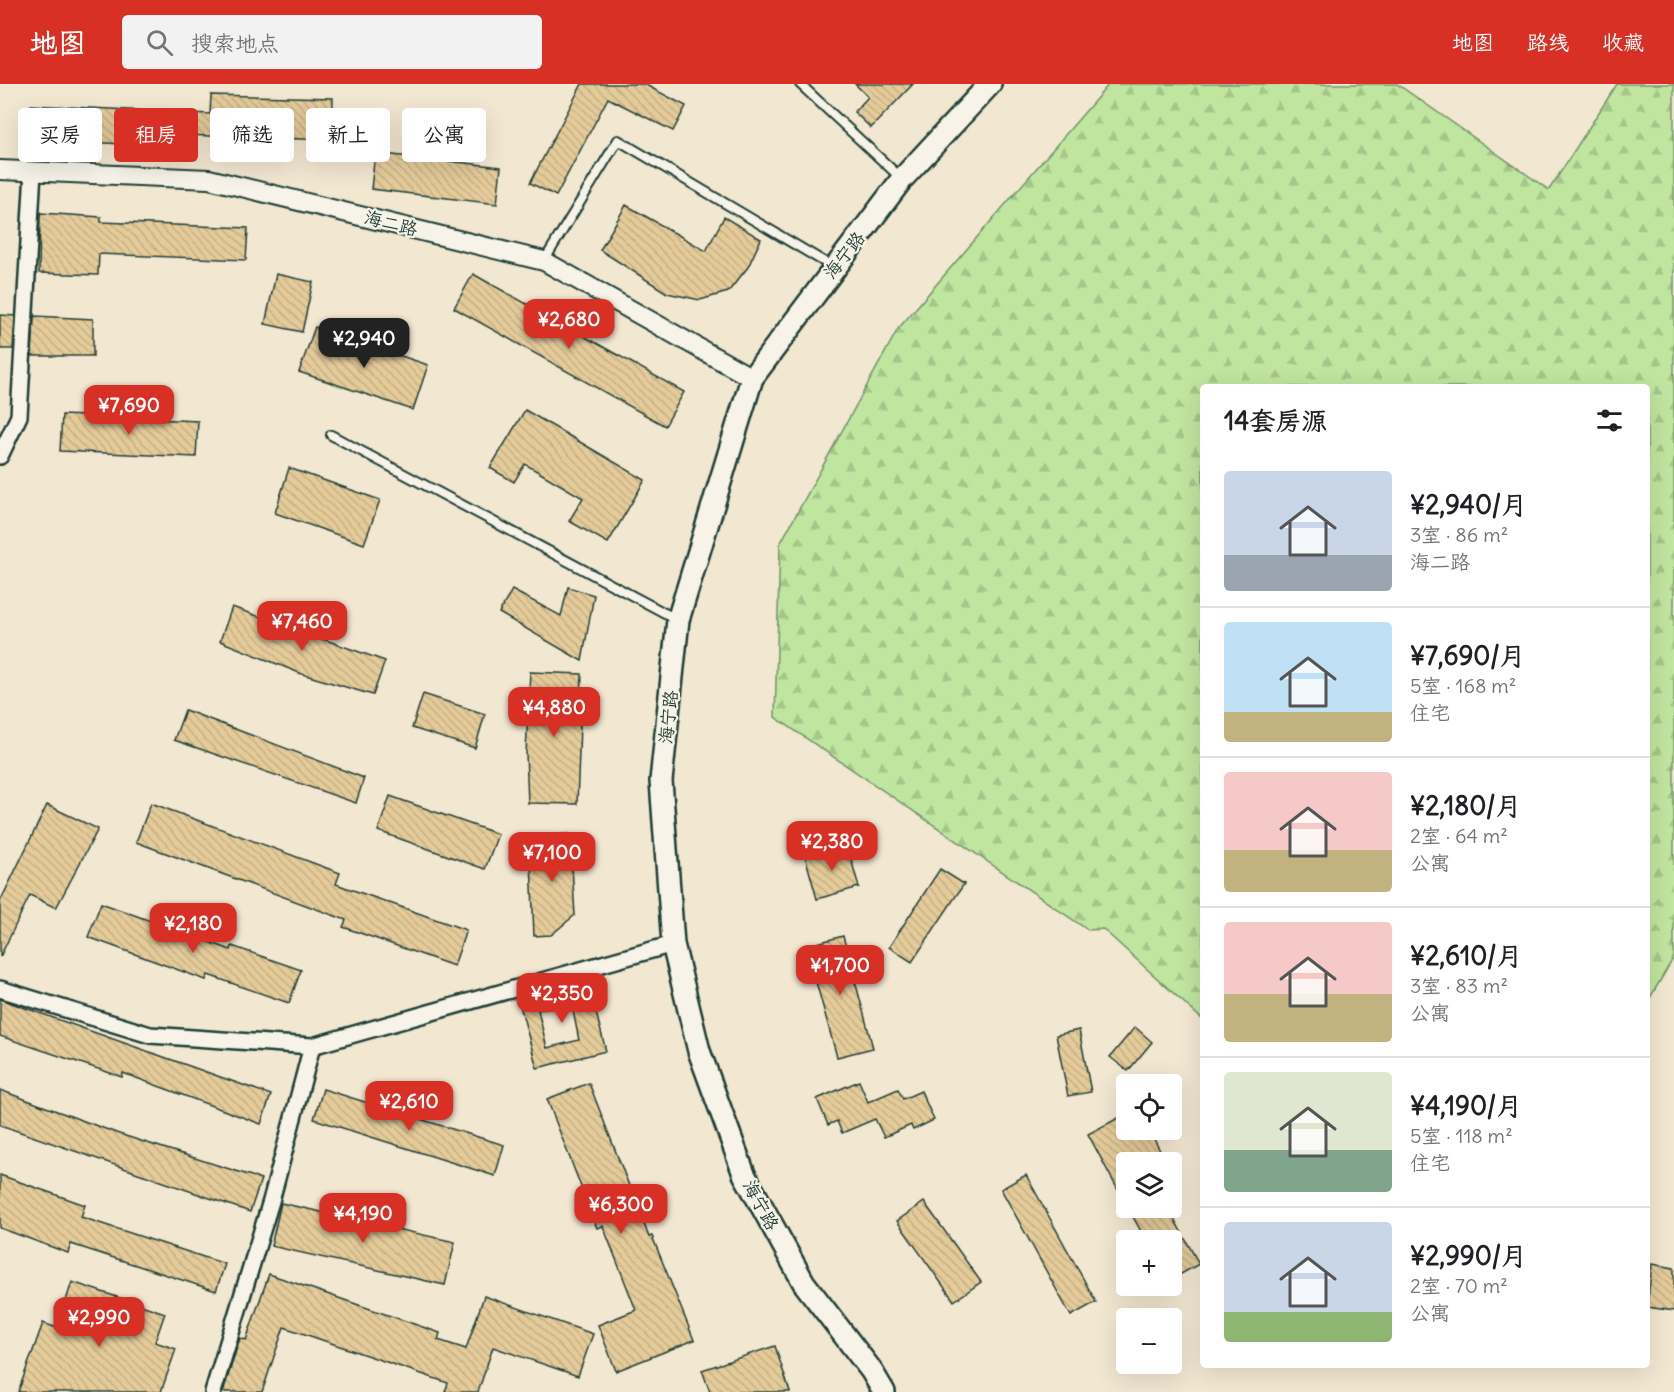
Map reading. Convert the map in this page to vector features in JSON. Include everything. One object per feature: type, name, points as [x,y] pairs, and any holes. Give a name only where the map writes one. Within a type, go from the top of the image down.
[{"type":"main road","name":"海宁路","points":[[884,1392],[871,1370],[804,1283],[744,1173],[699,1051],[674,944],[661,781],[678,620],[752,378],[833,268],[903,179],[990,84]]},
{"type":"street","name":"海二路","points":[[0,170],[209,179],[544,261],[752,378]]},
{"type":"street","points":[[0,456],[19,416],[33,171]]},
{"type":"street","points":[[0,989],[150,1035],[312,1046],[674,944]]},
{"type":"street","points":[[213,1392],[271,1201],[312,1046]]},
{"type":"lane","points":[[800,84],[903,179]]},
{"type":"lane","points":[[544,261],[618,140],[833,268]]},
{"type":"lane","points":[[332,435],[678,620]]},
{"type":"green space","points":[[1109,84],[1397,84],[1549,190],[1617,84],[1674,84],[1674,957],[1650,998],[1650,384],[1200,384],[1200,1017],[1103,929],[1088,930],[775,717],[780,544],[898,329]]},
{"type":"building","points":[[582,84],[644,84],[686,106],[673,131],[608,98],[556,196],[530,183]]},
{"type":"building","points":[[855,84],[913,84],[871,128],[854,112],[868,97]]},
{"type":"building","points":[[211,95],[333,98],[333,108],[306,108],[306,139],[294,139],[294,108],[210,108]]},
{"type":"building","points":[[31,105],[91,108],[31,108]]},
{"type":"building","points":[[102,109],[114,109],[114,143],[102,143]]},
{"type":"building","points":[[198,113],[210,114],[210,136],[198,136]]},
{"type":"building","points":[[390,155],[402,156],[402,162],[456,162],[501,167],[497,204],[371,189],[374,162],[390,162]]},
{"type":"building","points":[[626,205],[706,251],[724,217],[761,239],[748,267],[728,292],[700,300],[667,293],[600,250]]},
{"type":"building","points":[[40,213],[101,217],[101,222],[248,228],[246,260],[99,254],[98,275],[39,273]]},
{"type":"building","points":[[276,274],[313,282],[302,332],[265,324]]},
{"type":"building","points":[[473,274],[684,392],[665,426],[454,308]]},
{"type":"building","points":[[0,315],[15,316],[13,349],[0,349]]},
{"type":"building","points":[[34,316],[93,319],[93,356],[32,356]]},
{"type":"building","points":[[315,327],[428,365],[413,410],[299,372]]},
{"type":"building","points":[[525,410],[645,480],[608,543],[569,521],[583,498],[525,464],[514,482],[490,468]]},
{"type":"building","points":[[62,415],[198,421],[196,457],[60,451]]},
{"type":"building","points":[[289,468],[380,500],[364,544],[275,513]]},
{"type":"building","points":[[568,587],[594,595],[582,661],[499,613],[512,590],[561,616]]},
{"type":"building","points":[[232,607],[385,661],[373,695],[302,674],[220,641]]},
{"type":"building","points":[[530,672],[582,674],[577,804],[528,803],[526,753]]},
{"type":"building","points":[[423,694],[485,714],[475,748],[412,728]]},
{"type":"building","points":[[185,710],[364,778],[356,803],[174,740]]},
{"type":"building","points":[[390,796],[498,834],[485,869],[378,831]]},
{"type":"building","points":[[151,803],[340,873],[336,884],[466,930],[454,966],[343,927],[346,920],[136,842]]},
{"type":"building","points":[[47,805],[98,829],[56,908],[30,895],[0,957],[0,902]]},
{"type":"building","points":[[570,834],[575,915],[551,935],[534,936],[530,836]]},
{"type":"building","points":[[847,845],[859,887],[817,899],[805,856]]},
{"type":"building","points":[[940,869],[964,884],[912,962],[889,947]]},
{"type":"building","points":[[101,903],[231,950],[232,946],[301,970],[289,1003],[208,975],[206,980],[88,937]]},
{"type":"building","points":[[843,936],[873,1048],[837,1057],[806,946]]},
{"type":"building","points":[[587,978],[606,1051],[537,1068],[518,998]],"holes":[[[571,1001],[579,1040],[547,1048],[538,1010]]]},
{"type":"building","points":[[0,999],[271,1095],[261,1124],[123,1073],[122,1077],[0,1036]]},
{"type":"building","points":[[1135,1027],[1152,1042],[1128,1071],[1110,1057]]},
{"type":"building","points":[[1079,1030],[1091,1092],[1068,1096],[1056,1035]]},
{"type":"building","points":[[859,1081],[868,1102],[898,1089],[903,1099],[921,1091],[934,1120],[913,1130],[911,1125],[884,1137],[875,1119],[842,1133],[837,1121],[828,1125],[817,1099]]},
{"type":"building","points":[[589,1083],[649,1237],[652,1236],[694,1340],[616,1371],[598,1325],[636,1310],[603,1226],[597,1228],[547,1099]]},
{"type":"building","points":[[323,1089],[504,1145],[495,1176],[314,1119]]},
{"type":"building","points":[[0,1090],[119,1134],[261,1179],[250,1212],[0,1125]]},
{"type":"building","points":[[1116,1119],[1116,1140],[1154,1140],[1161,1152],[1116,1152],[1116,1186],[1088,1134]]},
{"type":"building","points":[[0,1175],[85,1205],[81,1217],[225,1264],[216,1291],[71,1244],[68,1253],[0,1228]]},
{"type":"building","points":[[1026,1175],[1096,1302],[1071,1316],[1001,1189]]},
{"type":"building","points":[[924,1202],[981,1282],[954,1301],[897,1221]]},
{"type":"building","points":[[281,1203],[455,1242],[445,1285],[271,1246]]},
{"type":"building","points":[[1134,1218],[1174,1218],[1180,1230],[1140,1230]]},
{"type":"building","points":[[1182,1233],[1199,1264],[1182,1273]]},
{"type":"building","points":[[1652,1264],[1674,1268],[1674,1311],[1650,1307]]},
{"type":"building","points":[[269,1274],[440,1333],[438,1340],[466,1349],[484,1296],[593,1334],[578,1376],[493,1347],[478,1392],[445,1392],[448,1383],[284,1327],[262,1392],[223,1392],[240,1338],[246,1340]]},
{"type":"building","points":[[72,1282],[165,1313],[155,1342],[176,1349],[161,1392],[18,1392],[43,1323],[57,1328]]},
{"type":"building","points":[[775,1346],[790,1392],[710,1392],[702,1370]]}]
